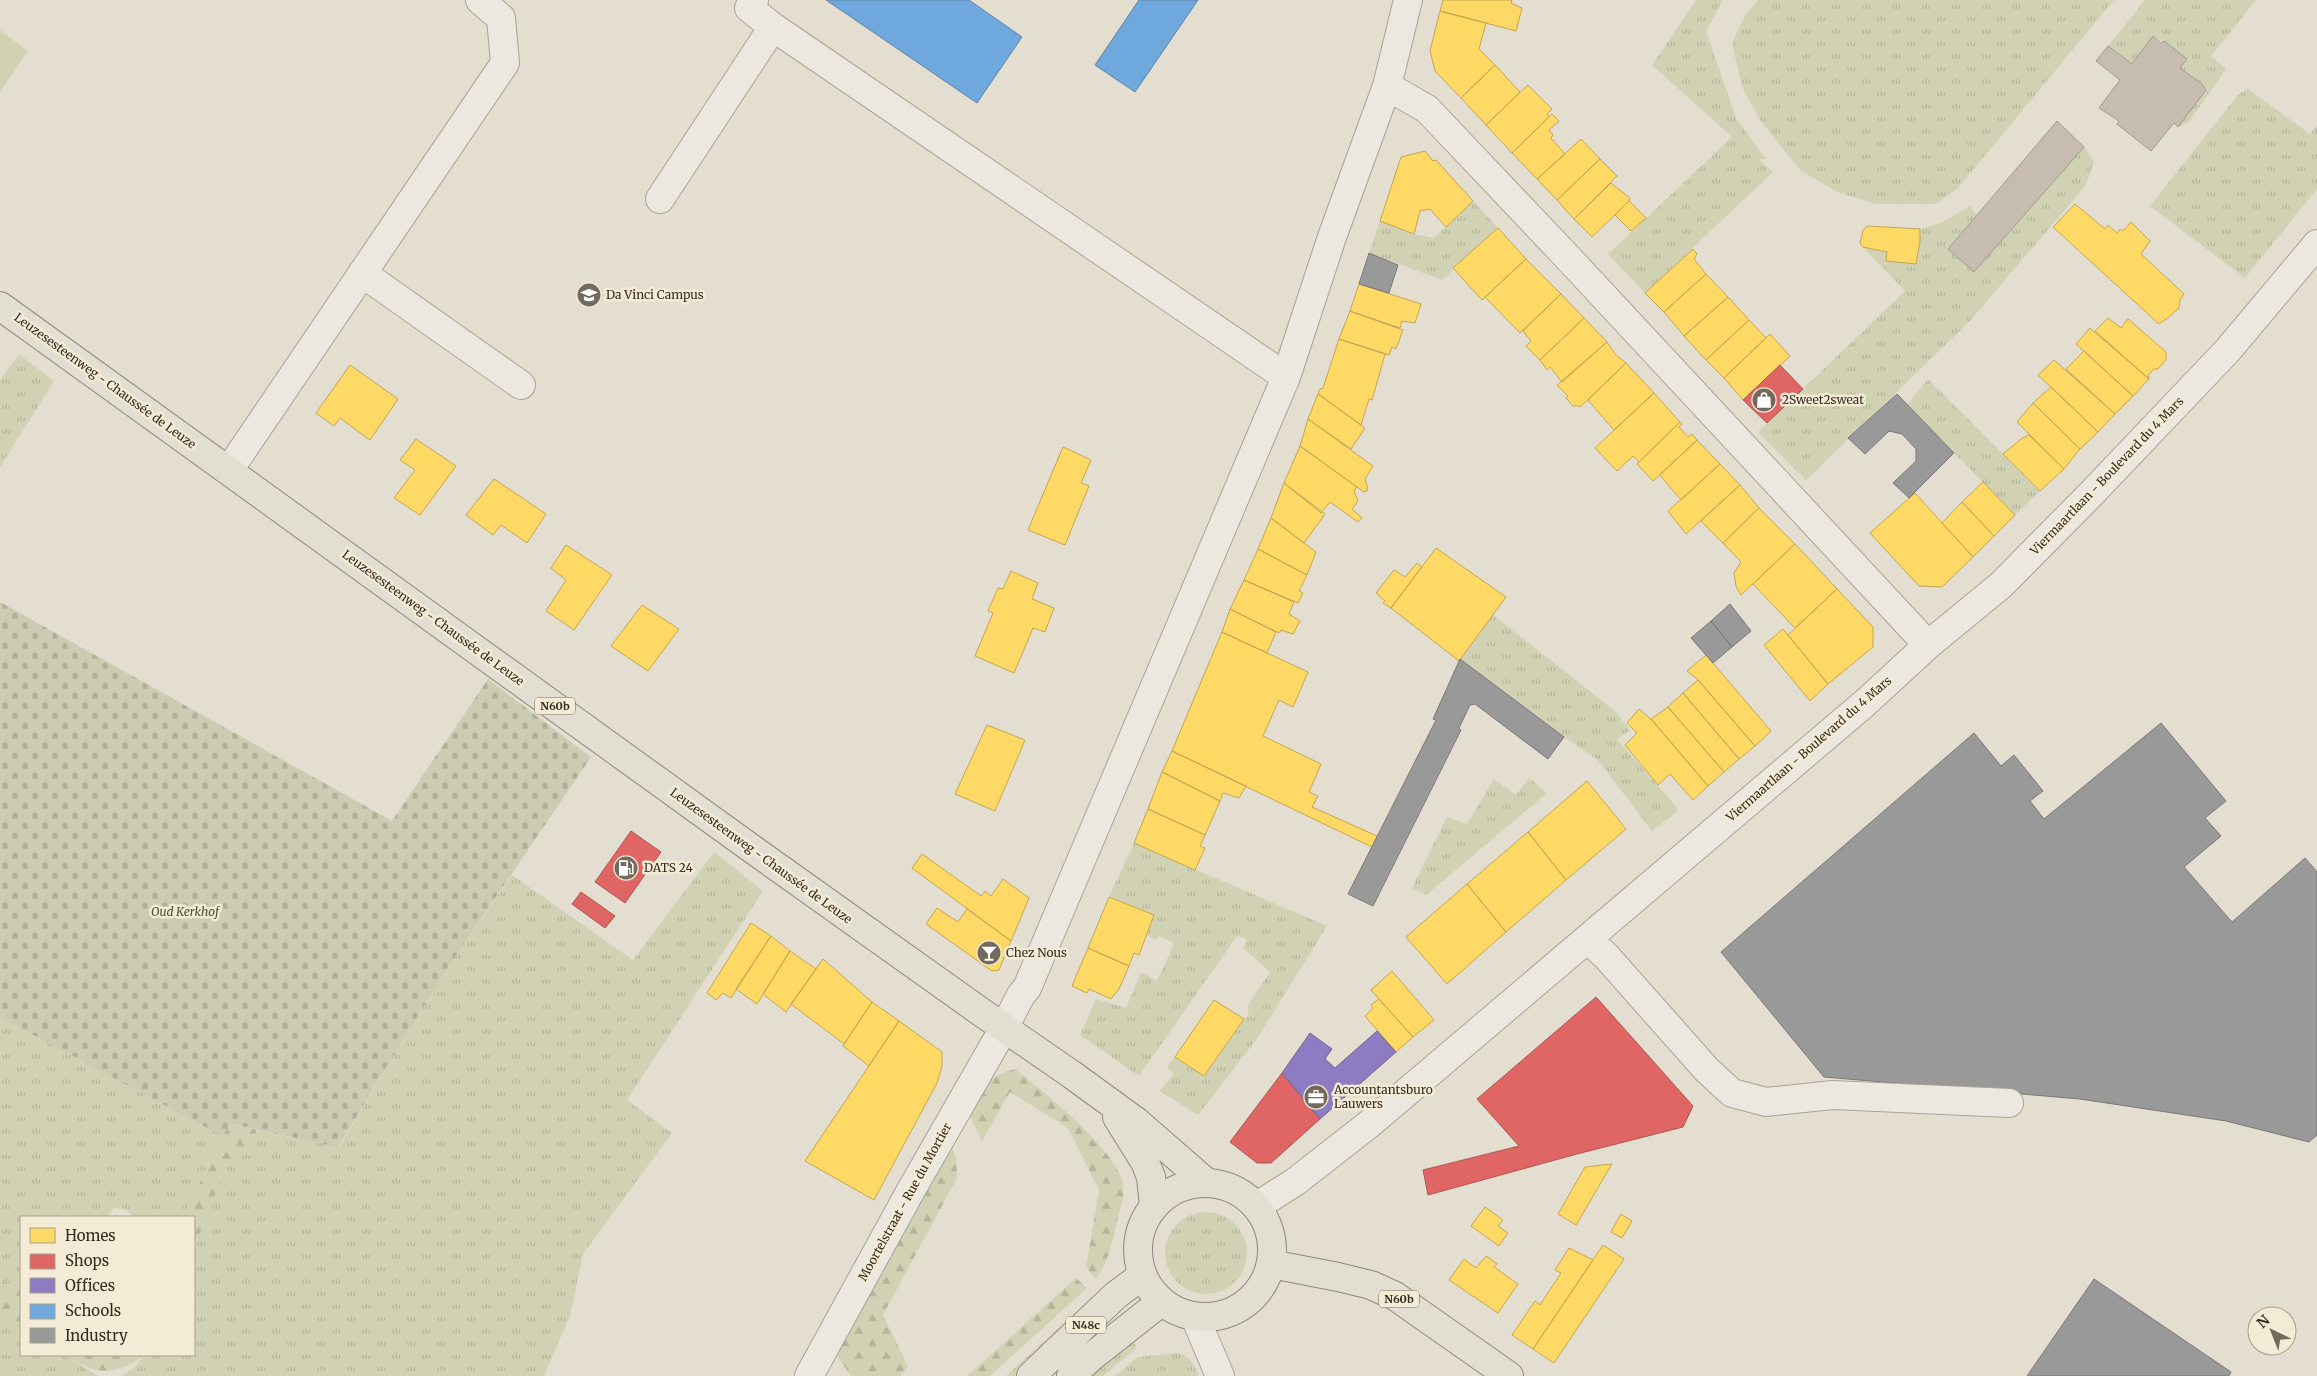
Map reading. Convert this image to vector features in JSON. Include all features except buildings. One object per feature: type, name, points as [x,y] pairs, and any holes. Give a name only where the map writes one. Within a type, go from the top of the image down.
[{"type":"main road","name":"Leuzesesteenweg - Chaussée de Leuze","points":[[0,306],[755,852],[1072,1074],[1111,1105],[1137,1122],[1207,1183]]},
{"type":"main road","name":"Leuzesesteenweg - Chaussée de Leuze","points":[[1111,1105],[1145,1162],[1151,1177],[1154,1206]]},
{"type":"main road","name":"N60b","points":[[1207,1183],[1224,1185],[1236,1190],[1256,1206],[1270,1231],[1272,1245],[1271,1264],[1266,1278],[1249,1301],[1224,1315],[1195,1317],[1177,1312],[1161,1302],[1150,1290],[1142,1276],[1137,1255],[1141,1229],[1154,1206],[1174,1190],[1186,1185],[1207,1183]]},
{"type":"main road","name":"N60b","points":[[1271,1264],[1371,1285],[1395,1296],[1509,1376]]},
{"type":"main road","name":"N48c","points":[[1031,1376],[1116,1295],[1142,1276]]},
{"type":"main road","name":"N48c","points":[[1071,1376],[1090,1358],[1161,1302]]},
{"type":"street","points":[[229,470],[504,63],[501,18],[480,0]]},
{"type":"street","points":[[754,0],[749,8],[774,27],[1286,377]]},
{"type":"street","name":"Moortelstraat - Rue du Mortier","points":[[809,1376],[910,1192],[1021,995],[1027,988],[1286,377],[1332,237],[1387,86],[1408,0]]},
{"type":"street","points":[[660,199],[774,27]]},
{"type":"street","points":[[1387,86],[1427,109],[1928,645]]},
{"type":"street","name":"Viermaartlaan - Boulevard du 4 Mars","points":[[1256,1206],[1295,1182],[1368,1125],[1865,703],[1928,645],[2001,585],[2091,494],[2228,350],[2317,244]]},
{"type":"street","points":[[362,273],[521,385]]},
{"type":"street","points":[[1587,939],[1606,956],[1707,1070],[1732,1093],[1766,1102],[1833,1095],[2009,1102]]},
{"type":"street","points":[[1195,1317],[1220,1376]]},
{"type":"green space","points":[[1696,0],[1723,0],[1706,31],[1736,118],[1766,159],[1758,159],[1773,172],[1645,293],[1608,254],[1732,137],[1652,65]]},
{"type":"green space","points":[[1758,0],[2114,0],[1958,188],[1936,204],[1876,204],[1837,192],[1800,170],[1760,120],[1742,87],[1732,43],[1745,15]]},
{"type":"green space","points":[[2145,0],[2256,0],[2211,56],[2226,69],[2188,123],[2178,127],[2205,90],[2202,84],[2180,68],[2187,59],[2164,41],[2153,37],[2132,64],[2108,46]]},
{"type":"green space","points":[[0,30],[28,51],[0,92]]},
{"type":"green space","points":[[2247,88],[2310,134],[2317,125],[2317,189],[2245,278],[2150,206],[2238,95]]},
{"type":"green space","points":[[2084,147],[2094,162],[2086,185],[1970,321],[1806,480],[1758,432],[1905,291],[1863,247],[1887,252],[1886,261],[1916,264],[1920,229],[1941,223],[1970,206],[1977,215],[1948,249],[1974,271]]},
{"type":"green space","points":[[1473,201],[1498,228],[1442,280],[1369,253],[1380,221],[1414,234],[1434,238]]},
{"type":"green space","points":[[19,354],[54,381],[0,467],[0,380]]},
{"type":"green space","points":[[1928,379],[2040,491],[2015,515],[1907,405]]},
{"type":"green space","name":"Oud Kerkhof","points":[[0,602],[392,821],[488,679],[591,757],[445,972],[338,1147],[231,1124],[222,1136],[0,1017]]},
{"type":"green space","points":[[1492,614],[1614,710],[1630,730],[1617,739],[1679,810],[1652,831],[1598,760],[1564,737],[1460,659]]},
{"type":"green space","points":[[1529,778],[1547,793],[1426,895],[1412,888],[1447,817],[1467,824],[1494,779],[1516,795]]},
{"type":"green space","points":[[1134,843],[1327,926],[1256,1040],[1198,1115],[1160,1091],[1174,1074],[1167,1067],[1175,1057],[1204,1076],[1249,1013],[1247,1007],[1270,972],[1243,948],[1247,939],[1237,936],[1139,1076],[1080,1035],[1096,999],[1126,1008],[1141,972],[1157,981],[1173,946],[1172,942],[1159,936],[1156,940],[1147,936],[1154,915],[1109,897]]},
{"type":"green space","points":[[714,852],[763,891],[627,1100],[672,1133],[583,1254],[570,1316],[544,1376],[122,1376],[135,1367],[143,1356],[195,1356],[195,1245],[228,1159],[238,1163],[257,1130],[339,1147],[445,972],[512,875],[633,960]]},
{"type":"green space","points":[[0,1016],[222,1136],[184,1216],[134,1216],[124,1209],[114,1208],[108,1216],[20,1216],[20,1290],[0,1280]]},
{"type":"green space","points":[[1015,1069],[1078,1122],[1109,1156],[1119,1172],[1123,1185],[1122,1202],[1110,1249],[1096,1279],[1086,1267],[1099,1190],[1068,1128],[1010,1092],[982,1141],[968,1113],[982,1090],[991,1080],[998,1075]]},
{"type":"green space","points":[[230,1124],[257,1130],[238,1163],[228,1160],[195,1245],[195,1216],[184,1216],[222,1136]]},
{"type":"green space","points":[[951,1143],[956,1159],[957,1178],[883,1315],[908,1366],[900,1376],[851,1376],[835,1353]]},
{"type":"green space","points":[[1198,1212],[1214,1212],[1229,1219],[1240,1230],[1247,1245],[1244,1269],[1235,1282],[1214,1294],[1198,1294],[1183,1287],[1172,1276],[1165,1261],[1165,1245],[1172,1230],[1183,1219]]},
{"type":"green space","points":[[1076,1278],[1087,1288],[990,1376],[967,1376]]},
{"type":"green space","points":[[0,1280],[20,1290],[20,1325],[0,1312]]},
{"type":"green space","points":[[1092,1297],[1099,1304],[1021,1376],[1006,1376]]},
{"type":"green space","points":[[0,1312],[20,1325],[20,1356],[67,1356],[96,1375],[101,1376],[0,1376]]},
{"type":"green space","points":[[1129,1337],[1137,1347],[1103,1376],[1086,1376]]},
{"type":"green space","points":[[1178,1353],[1189,1358],[1199,1374],[1197,1376],[1115,1376],[1138,1357]]},
{"type":"green space","points":[[67,1356],[143,1356],[124,1367],[106,1371],[87,1367]]},
{"type":"place","name":"Da Vinci Campus","points":[[589,295]]},
{"type":"place","name":"2Sweet2sweat","points":[[1764,400]]},
{"type":"place","name":"DATS 24","points":[[626,868]]},
{"type":"place","name":"Chez Nous","points":[[989,953]]},
{"type":"place","name":"Accountantsburo Lauwers","points":[[1316,1097]]}]
